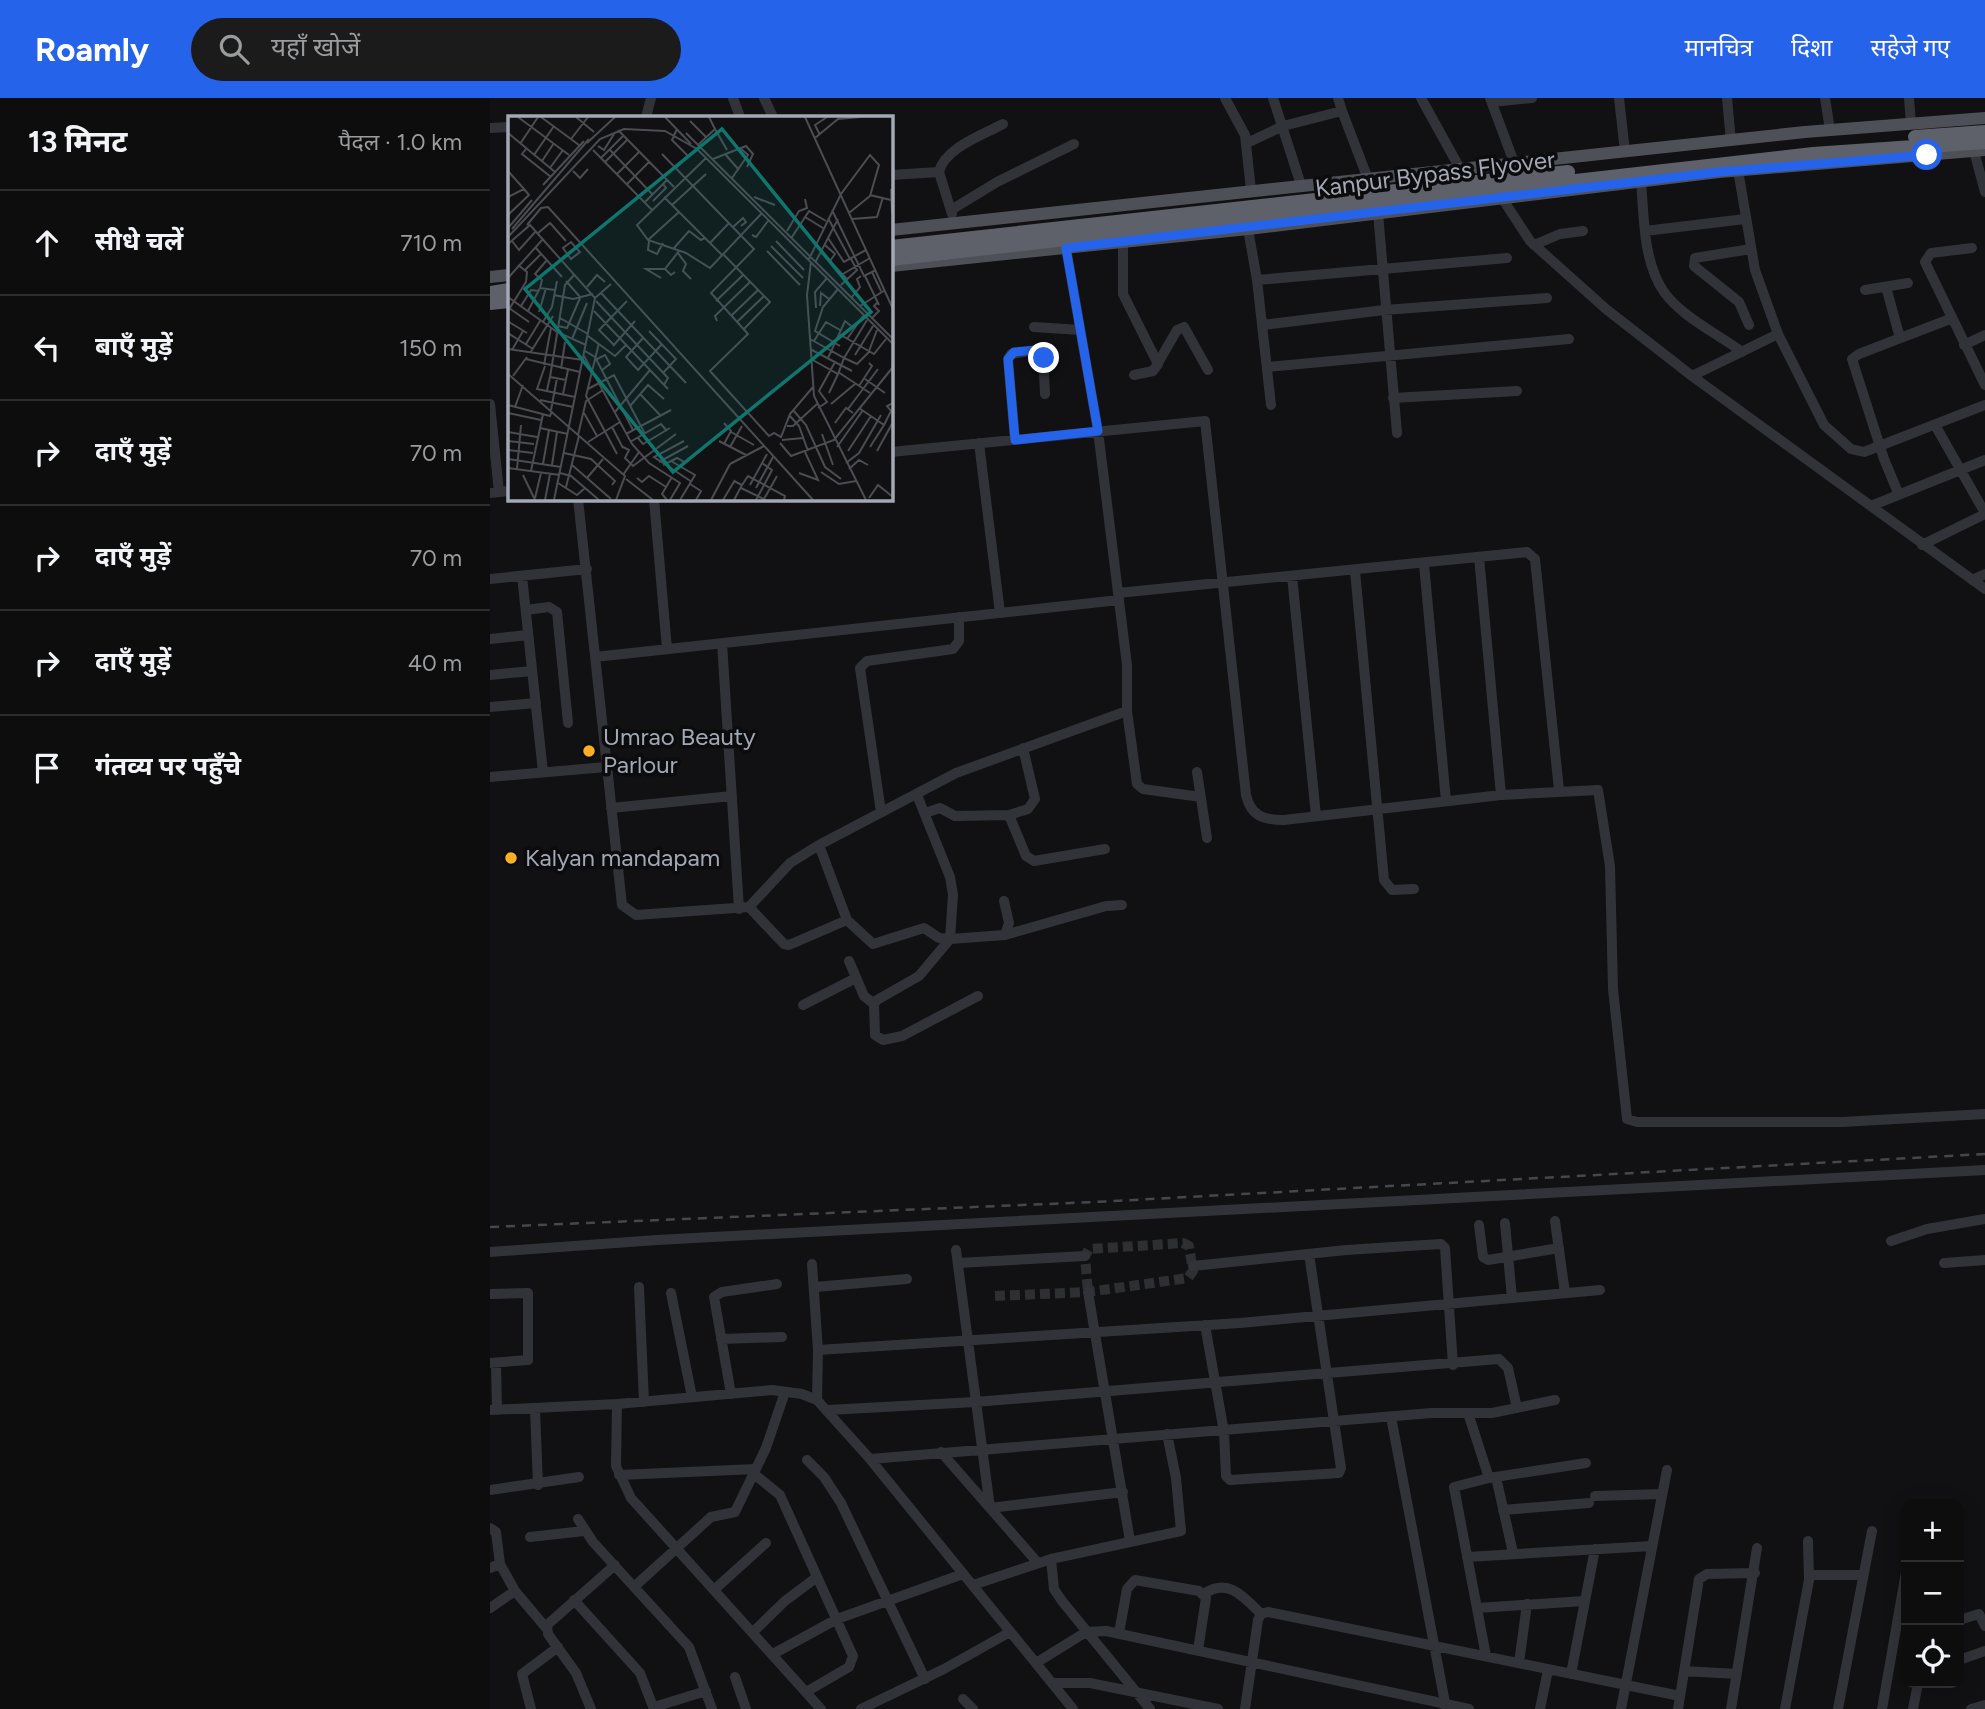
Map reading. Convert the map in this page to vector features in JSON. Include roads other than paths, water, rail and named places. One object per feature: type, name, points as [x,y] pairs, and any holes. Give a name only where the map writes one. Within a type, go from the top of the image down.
[{"type":"highway","name":"Kanpur Bypass Flyover","points":[[892,247],[1813,145],[1985,132]]},
{"type":"highway","name":"Kanpur Bypass Flyover","points":[[892,259],[1800,156],[1981,147]]},
{"type":"highway","points":[[490,293],[508,290]]},
{"type":"highway","points":[[490,303],[508,304]]},
{"type":"main road","points":[[892,230],[1830,130],[1985,118]]},
{"type":"main road","points":[[892,266],[1248,229],[1738,170],[1981,147]]},
{"type":"main road","points":[[490,277],[508,275]]},
{"type":"main road","points":[[490,308],[508,304]]},
{"type":"street","points":[[646,116],[651,98]]},
{"type":"street","points":[[733,98],[740,116]]},
{"type":"street","points":[[764,98],[773,116]]},
{"type":"street","points":[[1225,98],[1247,143],[1251,190]]},
{"type":"street","points":[[1273,98],[1301,185]]},
{"type":"street","points":[[1338,98],[1368,179]]},
{"type":"street","points":[[1421,98],[1477,201]]},
{"type":"street","points":[[1515,164],[1491,100],[1532,98]]},
{"type":"street","points":[[1619,98],[1625,152]]},
{"type":"street","points":[[1727,98],[1731,141]]},
{"type":"street","points":[[1825,98],[1830,130]]},
{"type":"street","points":[[1909,98],[1911,124]]},
{"type":"street","points":[[1247,143],[1283,126],[1342,111]]},
{"type":"street","points":[[956,224],[939,172],[949,155],[1003,124]]},
{"type":"street","points":[[490,128],[508,127]]},
{"type":"street","points":[[951,211],[997,182],[1074,145]]},
{"type":"street","points":[[1981,147],[1985,191]]},
{"type":"street","points":[[1494,167],[1502,198],[1534,245],[1606,309],[1692,376],[1985,589]]},
{"type":"street","points":[[1738,170],[1745,219],[1762,293],[1778,334],[1828,431],[1857,452],[1985,405]]},
{"type":"street","points":[[892,175],[939,172]]},
{"type":"street","points":[[1641,181],[1645,231],[1664,291],[1681,307],[1742,352]]},
{"type":"street","points":[[1378,213],[1384,310],[1397,433]]},
{"type":"street","points":[[1645,231],[1745,219]]},
{"type":"street","points":[[1248,229],[1263,325],[1271,405]]},
{"type":"street","points":[[1534,245],[1560,234],[1583,231]]},
{"type":"street","points":[[1123,241],[1124,294],[1158,363]]},
{"type":"street","points":[[1066,248],[1098,431],[1127,665],[1127,711],[1138,784],[1143,789],[1201,797]]},
{"type":"street","points":[[1972,248],[1931,253],[1925,258],[1950,319],[1985,385]]},
{"type":"street","points":[[1749,325],[1739,302],[1694,266],[1695,258],[1751,249]]},
{"type":"street","points":[[1257,281],[1507,258]]},
{"type":"street","points":[[1865,290],[1908,283]]},
{"type":"street","points":[[1886,287],[1900,338]]},
{"type":"street","points":[[1263,325],[1384,310],[1547,298]]},
{"type":"street","points":[[1899,495],[1879,446],[1852,359],[1950,319]]},
{"type":"street","points":[[1034,327],[1080,330]]},
{"type":"street","points":[[1135,375],[1153,371],[1177,330],[1184,327],[1208,370]]},
{"type":"street","points":[[1692,376],[1778,334]]},
{"type":"street","points":[[1964,345],[1985,335]]},
{"type":"street","points":[[1267,367],[1569,339]]},
{"type":"street","points":[[1015,440],[1008,359],[1011,354],[1037,350],[1043,353],[1045,394]]},
{"type":"street","points":[[1393,398],[1517,391]]},
{"type":"street","points":[[490,404],[499,492]]},
{"type":"street","points":[[892,452],[1205,421],[1248,804],[1259,817],[1268,820],[1559,790],[1594,788],[1601,793],[1610,866],[1611,970],[1625,1115],[1631,1122],[1842,1122],[1985,1114]]},
{"type":"street","points":[[1922,545],[1985,514],[1935,425]]},
{"type":"street","points":[[979,443],[1000,613]]},
{"type":"street","points":[[1871,506],[1985,460]]},
{"type":"street","points":[[578,500],[606,767],[622,900],[627,911],[636,915],[744,908],[784,944],[789,945],[847,920]]},
{"type":"street","points":[[654,500],[667,649]]},
{"type":"street","points":[[595,657],[1000,613],[1222,582],[1527,552],[1535,559],[1559,790]]},
{"type":"street","points":[[1479,557],[1501,795]]},
{"type":"street","points":[[1424,564],[1446,801]]},
{"type":"street","points":[[490,579],[587,569]]},
{"type":"street","points":[[1354,571],[1385,884],[1392,890],[1414,889]]},
{"type":"street","points":[[1972,580],[1985,574]]},
{"type":"street","points":[[522,576],[543,772]]},
{"type":"street","points":[[1292,576],[1316,816]]},
{"type":"street","points":[[526,610],[549,607],[557,612],[568,723]]},
{"type":"street","points":[[881,812],[860,668],[867,661],[953,649],[959,642],[959,617]]},
{"type":"street","points":[[490,639],[528,635]]},
{"type":"street","points":[[722,643],[732,796],[744,908]]},
{"type":"street","points":[[490,675],[532,671]]},
{"type":"street","points":[[490,707],[536,703]]},
{"type":"street","points":[[744,908],[790,863],[956,773],[1127,711]]},
{"type":"street","points":[[925,813],[940,808],[956,816],[1009,815],[1028,809],[1035,799],[1023,748]]},
{"type":"street","points":[[490,777],[606,767]]},
{"type":"street","points":[[1197,772],[1207,838]]},
{"type":"street","points":[[916,794],[950,877],[953,895],[950,939],[919,976],[883,995],[874,1004],[875,1035],[883,1040],[890,1040],[978,996]]},
{"type":"street","points":[[611,808],[732,796]]},
{"type":"street","points":[[1009,815],[1026,856],[1034,861],[1105,849]]},
{"type":"street","points":[[819,845],[847,920],[873,944],[924,929],[950,939],[1005,935],[1105,906],[1122,905]]},
{"type":"street","points":[[1004,901],[1009,923],[1005,935]]},
{"type":"street","points":[[849,961],[864,996],[874,1004]]},
{"type":"street","points":[[803,1005],[856,978]]},
{"type":"street","points":[[490,1252],[657,1240],[1985,1170]]},
{"type":"street","points":[[1891,1241],[1927,1229],[1985,1219]]},
{"type":"street","points":[[1555,1221],[1565,1293]]},
{"type":"street","points":[[1505,1223],[1512,1298]]},
{"type":"street","points":[[1479,1225],[1485,1258],[1559,1248]]},
{"type":"street","points":[[1193,1266],[1441,1244],[1445,1248],[1453,1365]]},
{"type":"street","points":[[956,1250],[990,1508]]},
{"type":"street","points":[[1205,1325],[1224,1432],[1226,1476],[1230,1480],[1335,1475],[1341,1468],[1309,1254]]},
{"type":"street","points":[[958,1263],[1085,1256]]},
{"type":"street","points":[[1944,1263],[1985,1260]]},
{"type":"street","points":[[812,1264],[818,1350],[817,1401]]},
{"type":"street","points":[[815,1287],[906,1279]]},
{"type":"street","points":[[731,1394],[713,1301],[716,1294],[777,1283]]},
{"type":"street","points":[[639,1287],[644,1402]]},
{"type":"street","points":[[818,1350],[1318,1317],[1600,1290]]},
{"type":"street","points":[[1088,1292],[1129,1541]]},
{"type":"street","points":[[490,1294],[528,1293],[528,1360],[493,1363],[494,1410],[617,1405],[731,1394],[785,1392],[817,1401],[828,1409],[870,1459],[1072,1709]]},
{"type":"street","points":[[671,1293],[692,1398]]},
{"type":"street","points":[[721,1339],[782,1337]]},
{"type":"street","points":[[828,1409],[975,1402],[1453,1365],[1499,1359],[1505,1363],[1517,1408]]},
{"type":"street","points":[[635,1586],[711,1517],[735,1512],[755,1471],[785,1392]]},
{"type":"street","points":[[870,1459],[1167,1434],[1468,1413],[1517,1408],[1555,1400]]},
{"type":"street","points":[[617,1405],[616,1466],[631,1498],[821,1709]]},
{"type":"street","points":[[535,1409],[538,1485]]},
{"type":"street","points":[[1468,1413],[1493,1477],[1513,1553]]},
{"type":"street","points":[[1391,1417],[1446,1707]]},
{"type":"street","points":[[973,1585],[1051,1559],[1181,1531],[1176,1478],[1167,1434]]},
{"type":"street","points":[[942,1452],[1038,1563]]},
{"type":"street","points":[[807,1460],[824,1477],[841,1503],[925,1679]]},
{"type":"street","points":[[1486,1656],[1452,1491],[1457,1485],[1493,1477],[1586,1463]]},
{"type":"street","points":[[1621,1709],[1667,1470]]},
{"type":"street","points":[[619,1475],[755,1471],[780,1495],[837,1619],[853,1662],[806,1692]]},
{"type":"street","points":[[490,1490],[579,1477]]},
{"type":"street","points":[[990,1508],[1122,1492]]},
{"type":"street","points":[[1503,1510],[1662,1494]]},
{"type":"street","points":[[578,1519],[584,1531],[689,1647],[712,1709]]},
{"type":"street","points":[[490,1528],[496,1532],[495,1566],[547,1629],[576,1673],[591,1709]]},
{"type":"street","points":[[530,1536],[584,1531]]},
{"type":"street","points":[[1838,1709],[1871,1531]]},
{"type":"street","points":[[1785,1709],[1809,1575],[1808,1541]]},
{"type":"street","points":[[715,1589],[766,1543]]},
{"type":"street","points":[[1467,1557],[1652,1546]]},
{"type":"street","points":[[1731,1709],[1757,1548]]},
{"type":"street","points":[[1571,1674],[1595,1549]]},
{"type":"street","points":[[1051,1559],[1054,1589],[1150,1709]]},
{"type":"street","points":[[547,1629],[550,1621],[615,1565]]},
{"type":"street","points":[[1678,1709],[1701,1576],[1755,1573]]},
{"type":"street","points":[[773,1654],[837,1619],[886,1599],[963,1574]]},
{"type":"street","points":[[1809,1575],[1863,1575]]},
{"type":"street","points":[[753,1632],[785,1601],[817,1577]]},
{"type":"street","points":[[1119,1633],[1127,1589],[1135,1580],[1204,1594]]},
{"type":"street","points":[[1198,1650],[1204,1594],[1213,1587],[1232,1588],[1261,1614]]},
{"type":"street","points":[[490,1608],[515,1591]]},
{"type":"street","points":[[575,1600],[640,1673],[654,1708],[706,1691]]},
{"type":"street","points":[[1477,1608],[1584,1601]]},
{"type":"street","points":[[1882,1709],[1901,1601]]},
{"type":"street","points":[[1519,1663],[1527,1604]]},
{"type":"street","points":[[1261,1614],[1268,1612],[1680,1696]]},
{"type":"street","points":[[1964,1618],[1982,1612],[1985,1626]]},
{"type":"street","points":[[1245,1709],[1261,1614]]},
{"type":"street","points":[[860,1709],[925,1679],[1010,1632]]},
{"type":"street","points":[[1036,1663],[1086,1632],[1119,1633],[1446,1707],[1469,1709]]},
{"type":"street","points":[[531,1709],[522,1674],[558,1647]]},
{"type":"street","points":[[1964,1658],[1985,1651]]},
{"type":"street","points":[[1540,1709],[1548,1670]]},
{"type":"street","points":[[1684,1671],[1737,1674]]},
{"type":"street","points":[[735,1677],[747,1709]]},
{"type":"street","points":[[1052,1683],[1090,1683],[1218,1709]]},
{"type":"street","points":[[1913,1709],[1917,1688]]},
{"type":"street","points":[[963,1699],[973,1709]]},
{"type":"street","points":[[1971,1709],[1985,1705]]},
{"type":"tunnel","points":[[995,1296],[1088,1292],[1188,1278],[1193,1271],[1189,1246],[1183,1243],[1089,1249],[1085,1256],[1088,1292]]},
{"type":"railway","points":[[490,1227],[1095,1202],[1985,1154]]},
{"type":"place","name":"Umrao Beauty Parlour","points":[[589,751]]},
{"type":"place","name":"Kalyan mandapam","points":[[511,858]]}]
